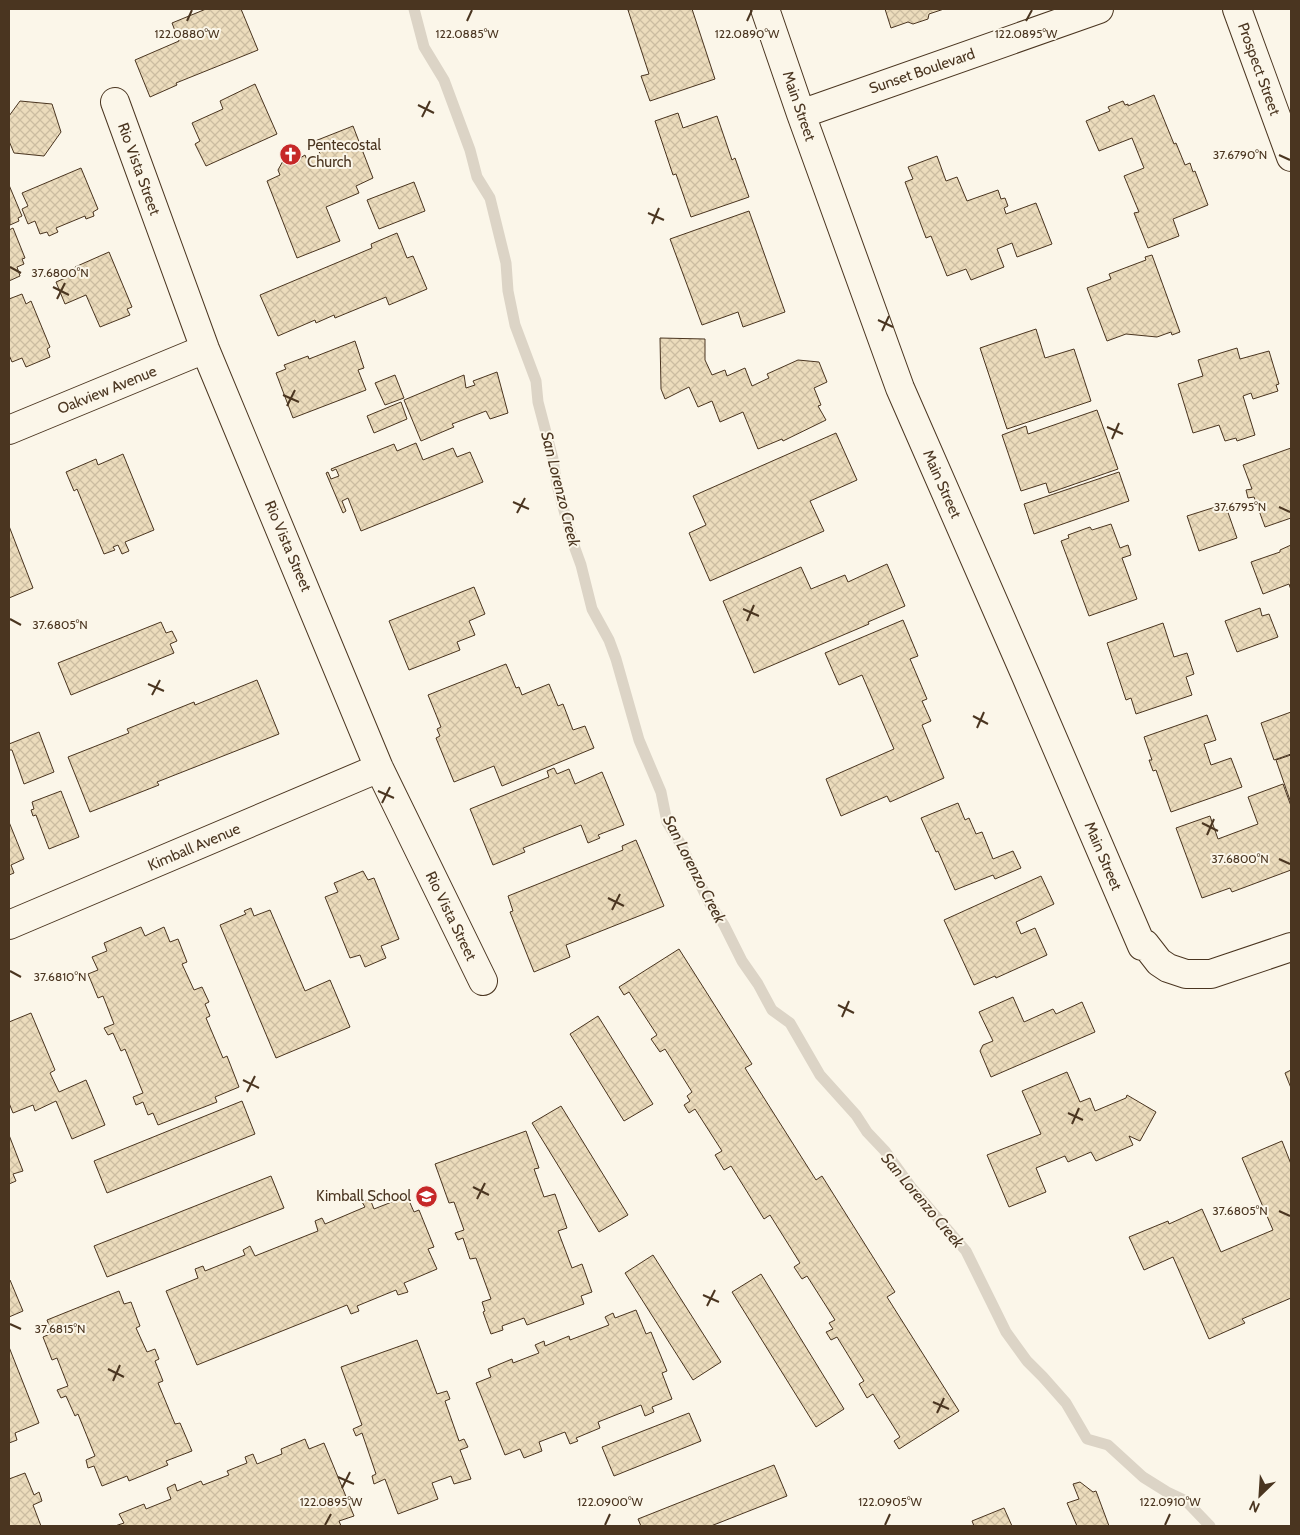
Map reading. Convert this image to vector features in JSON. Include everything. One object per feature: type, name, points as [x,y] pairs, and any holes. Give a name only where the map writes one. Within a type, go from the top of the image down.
[{"type":"street","name":"Main Street","points":[[765,9],[900,388],[1142,946],[1145,944],[1159,962],[1168,968],[1186,974],[1211,974],[1291,947]]},
{"type":"street","name":"Sunset Boulevard","points":[[801,114],[1100,9]]},
{"type":"street","name":"Prospect Street","points":[[1237,9],[1291,157]]},
{"type":"street","name":"Rio Vista Street","points":[[115,102],[205,349],[320,622],[379,768],[483,981]]},
{"type":"street","name":"Oakview Avenue","points":[[9,430],[205,349]]},
{"type":"street","name":"Kimball Avenue","points":[[9,925],[379,768]]},
{"type":"building","points":[[206,9],[241,9],[258,50],[176,83],[177,85],[150,97],[135,60],[179,41],[172,23]]},
{"type":"building","points":[[692,9],[715,79],[650,101],[641,76],[649,74],[628,10]]},
{"type":"building","points":[[885,9],[944,9],[929,14],[928,19],[913,24],[908,22],[891,28]]},
{"type":"building","points":[[255,84],[277,134],[206,166],[195,144],[200,141],[192,123],[223,109],[220,101]]},
{"type":"building","points":[[1154,95],[1174,144],[1176,143],[1185,165],[1190,163],[1193,172],[1195,171],[1208,205],[1173,219],[1179,236],[1148,248],[1134,213],[1139,212],[1124,176],[1144,168],[1132,138],[1099,151],[1086,121],[1110,111],[1108,107],[1123,101],[1128,106]]},
{"type":"building","points":[[20,101],[52,104],[61,132],[44,156],[14,153],[9,141],[9,116]]},
{"type":"building","points":[[678,113],[683,128],[717,116],[732,160],[735,158],[749,197],[691,217],[676,174],[673,175],[655,121]]},
{"type":"building","points":[[353,126],[373,178],[356,186],[359,193],[326,207],[340,241],[297,258],[267,181],[280,175],[278,170],[283,161],[293,157],[300,158],[305,155],[307,160],[320,154],[315,141]]},
{"type":"building","points":[[937,156],[946,181],[957,177],[967,201],[998,190],[1001,199],[1005,198],[1008,206],[1004,208],[1006,214],[1036,203],[1052,244],[1017,257],[1012,243],[997,249],[1004,267],[971,280],[966,269],[947,276],[931,236],[926,238],[905,182],[913,179],[908,167]]},
{"type":"building","points":[[81,168],[98,209],[93,212],[94,216],[86,219],[85,216],[56,228],[58,232],[49,236],[47,232],[40,234],[35,221],[28,224],[22,209],[28,206],[22,193]]},
{"type":"building","points":[[414,182],[425,211],[379,229],[367,200]]},
{"type":"building","points":[[9,185],[22,216],[18,218],[19,221],[10,225]]},
{"type":"building","points":[[749,211],[785,312],[743,327],[738,312],[702,325],[670,239]]},
{"type":"building","points":[[13,228],[25,258],[22,259],[24,264],[17,267],[20,276],[9,281],[9,230]]},
{"type":"building","points":[[397,233],[407,258],[413,256],[427,289],[389,305],[386,297],[335,318],[334,315],[316,323],[315,320],[278,336],[260,295],[372,248],[371,244]]},
{"type":"building","points":[[109,252],[132,307],[127,309],[130,315],[100,327],[86,295],[65,304],[56,282],[77,273],[75,267]]},
{"type":"building","points":[[1152,255],[1180,332],[1172,335],[1171,332],[1157,337],[1126,334],[1107,341],[1087,288],[1111,279],[1109,274],[1146,260],[1145,257]]},
{"type":"building","points":[[22,294],[26,304],[31,301],[50,347],[47,349],[50,357],[26,367],[22,358],[12,362],[9,355],[9,299]]},
{"type":"building","points":[[1036,329],[1045,358],[1074,349],[1091,401],[1007,429],[980,348]]},
{"type":"building","points":[[660,338],[705,339],[705,360],[712,375],[725,370],[727,376],[745,368],[752,386],[769,378],[767,374],[798,360],[819,362],[827,382],[814,388],[821,405],[818,406],[826,420],[783,441],[782,439],[758,449],[743,412],[720,422],[712,401],[698,407],[689,387],[665,399],[661,389]]},
{"type":"building","points":[[355,341],[364,368],[358,370],[366,390],[293,418],[276,373],[286,369],[284,365],[308,356],[309,359]]},
{"type":"building","points":[[1237,348],[1240,359],[1269,351],[1279,384],[1276,385],[1278,391],[1253,399],[1251,393],[1243,396],[1255,435],[1237,441],[1236,438],[1225,441],[1219,425],[1193,433],[1178,384],[1203,376],[1198,360]]},
{"type":"building","points":[[497,372],[508,413],[490,419],[486,411],[452,424],[454,427],[421,441],[404,400],[464,375],[466,388],[475,385],[473,381]]},
{"type":"building","points":[[395,375],[404,398],[385,405],[375,383]]},
{"type":"building","points":[[401,402],[407,419],[374,433],[367,416]]},
{"type":"building","points":[[1097,410],[1118,469],[1049,493],[1046,483],[1021,491],[1002,435],[1026,426],[1028,434]]},
{"type":"building","points":[[836,433],[857,480],[810,501],[824,531],[710,581],[689,533],[706,525],[693,496]]},
{"type":"building","points":[[416,443],[423,460],[453,448],[457,457],[470,452],[483,482],[361,531],[348,498],[342,501],[346,511],[343,513],[326,473],[328,472],[331,479],[339,476],[336,469],[332,471],[331,469],[394,444],[397,451]]},
{"type":"building","points":[[1291,448],[1291,518],[1265,527],[1254,497],[1248,498],[1246,490],[1252,489],[1243,465]]},
{"type":"building","points":[[123,454],[154,530],[125,542],[129,551],[122,554],[118,545],[113,547],[115,550],[104,554],[77,489],[74,491],[66,472],[96,459],[98,465]]},
{"type":"building","points":[[1119,472],[1129,501],[1034,534],[1024,504]]},
{"type":"building","points":[[1225,504],[1237,538],[1199,551],[1187,516]]},
{"type":"building","points":[[1111,524],[1120,548],[1128,545],[1131,555],[1122,558],[1137,599],[1089,616],[1061,541],[1069,538],[1068,535],[1090,527],[1092,530]]},
{"type":"building","points":[[9,526],[33,588],[9,598]]},
{"type":"building","points":[[1291,545],[1291,590],[1289,584],[1263,594],[1251,562],[1280,552],[1280,550]]},
{"type":"building","points":[[887,564],[905,606],[868,622],[869,624],[754,673],[723,601],[801,567],[811,589],[845,575],[848,582]]},
{"type":"building","points":[[474,587],[485,614],[469,621],[475,635],[457,642],[460,650],[409,670],[389,621]]},
{"type":"building","points":[[1260,608],[1262,616],[1269,614],[1278,637],[1237,652],[1225,621]]},
{"type":"building","points":[[903,620],[918,656],[910,659],[927,699],[922,701],[931,721],[922,725],[944,778],[890,802],[887,796],[841,816],[826,779],[894,749],[862,675],[839,685],[825,653]]},
{"type":"building","points":[[161,622],[166,633],[172,631],[177,641],[170,644],[174,653],[71,695],[58,663]]},
{"type":"building","points":[[1163,623],[1174,657],[1187,653],[1194,674],[1186,677],[1192,695],[1136,714],[1131,698],[1126,700],[1107,643]]},
{"type":"building","points":[[506,664],[516,688],[519,687],[522,695],[549,684],[558,706],[563,704],[573,730],[585,726],[594,748],[502,786],[494,766],[454,782],[436,738],[440,736],[437,729],[441,727],[428,695]]},
{"type":"building","points":[[257,680],[279,734],[157,782],[159,785],[90,812],[68,757],[129,733],[127,729],[194,702],[195,705]]},
{"type":"building","points":[[1291,712],[1291,754],[1274,760],[1261,723]]},
{"type":"building","points":[[1207,715],[1216,740],[1204,744],[1211,765],[1231,758],[1242,787],[1171,812],[1156,770],[1153,771],[1149,760],[1152,760],[1144,737]]},
{"type":"building","points":[[39,732],[54,772],[24,784],[12,750],[9,750],[9,744]]},
{"type":"building","points":[[1291,755],[1291,803],[1276,760]]},
{"type":"building","points":[[554,768],[557,774],[569,769],[575,784],[602,772],[624,825],[598,835],[600,838],[588,843],[581,825],[523,848],[525,852],[493,865],[470,809],[549,777],[547,771]]},
{"type":"building","points":[[1283,784],[1291,806],[1291,870],[1232,892],[1230,888],[1202,898],[1176,828],[1210,816],[1218,839],[1258,824],[1248,797]]},
{"type":"building","points":[[61,791],[79,837],[49,849],[36,815],[33,816],[31,810],[34,809],[32,802]]},
{"type":"building","points":[[958,803],[965,820],[969,818],[976,834],[982,832],[993,859],[1013,851],[1021,868],[995,879],[993,875],[955,890],[921,818]]},
{"type":"building","points":[[9,822],[24,859],[11,865],[14,873],[9,875]]},
{"type":"building","points":[[636,840],[664,906],[566,945],[570,957],[534,972],[510,912],[513,911],[508,896],[623,850],[622,846]]},
{"type":"building","points":[[363,871],[368,880],[374,878],[399,939],[381,946],[386,958],[365,967],[360,955],[350,958],[325,897],[338,892],[334,883]]},
{"type":"building","points":[[1041,876],[1054,904],[1016,922],[1021,934],[1035,928],[1047,955],[996,978],[995,976],[974,985],[944,920]]},
{"type":"building","points":[[251,908],[254,916],[270,910],[305,991],[330,980],[350,1027],[276,1058],[220,925],[246,914],[244,911]]},
{"type":"building","points":[[141,927],[145,936],[164,927],[170,942],[178,939],[187,962],[182,964],[194,990],[202,987],[209,1002],[205,1004],[210,1016],[206,1018],[223,1058],[227,1056],[239,1087],[215,1097],[217,1102],[158,1125],[153,1113],[148,1115],[143,1102],[136,1105],[133,1097],[143,1093],[125,1049],[121,1051],[113,1033],[108,1035],[104,1028],[114,1024],[103,996],[98,998],[88,974],[98,970],[92,957],[107,951],[104,943]]},
{"type":"building","points":[[679,949],[752,1064],[745,1068],[816,1180],[822,1176],[895,1292],[887,1297],[959,1411],[899,1449],[894,1441],[900,1437],[873,1394],[867,1398],[859,1384],[864,1381],[837,1337],[831,1340],[826,1332],[833,1329],[829,1323],[835,1320],[807,1276],[802,1279],[794,1267],[800,1263],[770,1215],[764,1219],[731,1166],[724,1170],[715,1155],[722,1151],[695,1109],[689,1113],[684,1105],[690,1101],[687,1096],[692,1092],[665,1049],[660,1052],[651,1039],[657,1035],[629,992],[624,995],[619,987]]},
{"type":"building","points":[[1013,997],[1024,1022],[1053,1009],[1056,1014],[1082,1002],[1095,1032],[991,1077],[980,1051],[983,1045],[993,1041],[979,1012]]},
{"type":"building","points":[[31,1013],[55,1070],[50,1073],[59,1092],[86,1080],[105,1125],[72,1139],[56,1101],[35,1111],[33,1105],[13,1113],[9,1103],[9,1022]]},
{"type":"building","points":[[598,1016],[653,1104],[624,1121],[570,1034]]},
{"type":"building","points":[[1291,1070],[1291,1088],[1285,1073]]},
{"type":"building","points":[[1067,1072],[1080,1102],[1090,1098],[1095,1111],[1126,1098],[1127,1095],[1156,1112],[1140,1141],[1129,1136],[1133,1145],[1096,1161],[1091,1152],[1068,1162],[1065,1156],[1036,1168],[1046,1192],[1009,1207],[987,1155],[1041,1134],[1022,1091]]},
{"type":"building","points":[[242,1101],[255,1134],[107,1193],[94,1161]]},
{"type":"building","points":[[561,1106],[628,1215],[599,1232],[532,1123]]},
{"type":"building","points":[[526,1131],[539,1168],[534,1169],[544,1197],[555,1194],[567,1228],[558,1231],[572,1268],[582,1264],[592,1292],[581,1296],[584,1304],[527,1325],[524,1318],[502,1326],[503,1330],[491,1334],[483,1312],[485,1311],[482,1302],[491,1299],[476,1258],[470,1259],[463,1238],[458,1240],[455,1233],[464,1230],[454,1202],[449,1203],[435,1164]]},
{"type":"building","points":[[9,1135],[23,1171],[13,1174],[16,1181],[9,1184]]},
{"type":"building","points":[[1282,1141],[1291,1164],[1291,1298],[1242,1319],[1245,1323],[1209,1339],[1173,1257],[1144,1270],[1129,1237],[1168,1221],[1169,1224],[1202,1209],[1221,1252],[1273,1230],[1242,1158]]},
{"type":"building","points":[[271,1176],[284,1208],[107,1277],[94,1246]]},
{"type":"building","points":[[407,1196],[414,1212],[419,1210],[434,1247],[428,1249],[437,1269],[404,1283],[408,1292],[398,1295],[396,1290],[357,1306],[359,1311],[351,1314],[347,1305],[197,1365],[166,1291],[198,1278],[195,1269],[203,1266],[205,1271],[245,1255],[243,1250],[250,1246],[255,1256],[318,1231],[315,1221],[322,1218],[325,1224],[365,1207],[362,1202],[370,1199],[374,1209]]},
{"type":"building","points":[[653,1255],[721,1362],[693,1380],[625,1273]]},
{"type":"building","points":[[761,1274],[844,1409],[816,1427],[732,1292]]},
{"type":"building","points":[[9,1280],[23,1311],[9,1317]]},
{"type":"building","points":[[119,1291],[124,1304],[131,1302],[140,1326],[136,1328],[147,1352],[155,1349],[159,1359],[155,1361],[163,1381],[158,1383],[175,1424],[180,1423],[192,1451],[166,1461],[168,1465],[129,1481],[127,1476],[102,1486],[94,1466],[88,1468],[86,1460],[95,1456],[78,1414],[75,1416],[66,1396],[61,1398],[57,1390],[68,1386],[57,1358],[52,1360],[43,1337],[52,1333],[47,1320]]},
{"type":"building","points":[[636,1310],[646,1334],[651,1332],[667,1371],[662,1373],[672,1399],[652,1407],[654,1412],[645,1416],[641,1405],[598,1422],[600,1428],[576,1438],[578,1441],[570,1444],[565,1432],[539,1442],[542,1451],[524,1458],[520,1449],[505,1455],[476,1383],[491,1377],[488,1369],[512,1359],[513,1363],[539,1353],[535,1345],[544,1341],[545,1346],[569,1336],[570,1340],[609,1325],[605,1317],[613,1313],[615,1318]]},
{"type":"building","points":[[417,1340],[437,1394],[447,1391],[450,1399],[445,1401],[459,1441],[464,1439],[468,1447],[460,1450],[471,1479],[454,1484],[451,1476],[432,1483],[438,1499],[398,1514],[385,1479],[374,1484],[372,1476],[376,1474],[362,1433],[356,1436],[353,1429],[362,1425],[341,1367]]},
{"type":"building","points":[[9,1347],[39,1423],[15,1433],[17,1440],[9,1443]]},
{"type":"building","points":[[689,1413],[701,1441],[614,1476],[602,1447]]},
{"type":"building","points":[[305,1439],[309,1449],[324,1443],[354,1516],[339,1521],[341,1526],[115,1526],[124,1523],[119,1514],[144,1504],[146,1509],[171,1499],[167,1488],[175,1484],[177,1491],[201,1481],[203,1485],[229,1475],[227,1471],[247,1463],[245,1457],[253,1454],[257,1464],[282,1454],[281,1449]]},
{"type":"building","points":[[774,1465],[787,1496],[711,1526],[641,1526],[638,1519]]},
{"type":"building","points":[[25,1473],[34,1495],[39,1492],[42,1501],[33,1505],[41,1526],[9,1526],[9,1479]]},
{"type":"building","points":[[1080,1482],[1093,1492],[1096,1491],[1109,1526],[1077,1526],[1067,1503],[1079,1499],[1073,1484]]},
{"type":"building","points":[[1004,1508],[1012,1526],[974,1526],[972,1521]]},
{"type":"waterway","name":"San Lorenzo Creek","points":[[414,9],[424,47],[444,80],[470,150],[477,177],[490,198],[506,263],[508,291],[515,325],[536,381],[538,402],[553,459],[557,485],[592,609],[609,640],[616,659],[639,740],[661,792],[667,822],[680,843],[710,904],[772,1010],[790,1023],[820,1075],[856,1115],[867,1132],[885,1151],[911,1187],[966,1251],[1006,1332],[1027,1361],[1066,1403],[1087,1439],[1108,1445],[1143,1477],[1186,1501],[1210,1526]]},
{"type":"place","name":"Pentecostal Church","points":[[291,154]]},
{"type":"place","name":"Kimball School","points":[[427,1196]]}]
